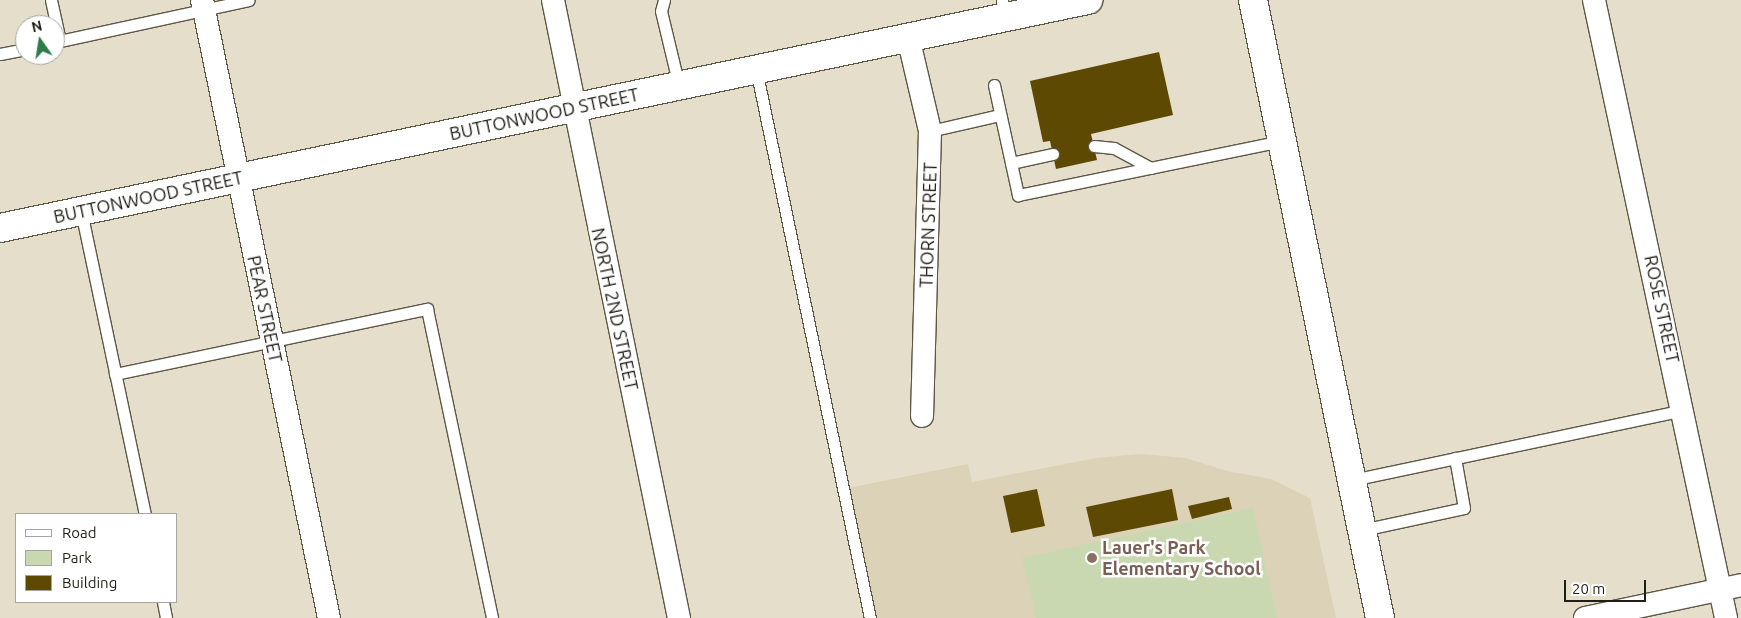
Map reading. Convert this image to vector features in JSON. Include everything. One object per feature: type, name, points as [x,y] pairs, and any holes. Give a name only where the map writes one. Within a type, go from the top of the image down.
[{"type":"street","name":"NORTH 2ND STREET","points":[[553,0],[573,108],[679,618]]},
{"type":"street","name":"BUTTONWOOD STREET","points":[[0,228],[908,37],[1002,9],[1088,0]]},
{"type":"street","points":[[1253,0],[1380,618]]},
{"type":"street","name":"ROSE STREET","points":[[1594,0],[1684,410],[1731,587],[1726,618]]},
{"type":"street","name":"PEAR STREET","points":[[203,5],[330,618]]},
{"type":"street","name":"THORN STREET","points":[[908,37],[930,131],[922,416]]},
{"type":"street","points":[[1585,618],[1731,587]]},
{"type":"lane","points":[[51,0],[54,15]]},
{"type":"lane","points":[[65,39],[203,5],[249,0]]},
{"type":"lane","points":[[664,0],[661,11],[679,86]]},
{"type":"lane","points":[[0,54],[15,51]]},
{"type":"lane","points":[[756,69],[870,618]]},
{"type":"lane","points":[[994,85],[1018,195],[1282,141]]},
{"type":"lane","points":[[930,131],[1000,115]]},
{"type":"lane","points":[[1094,146],[1114,148],[1151,168]]},
{"type":"lane","points":[[1011,163],[1053,154]]},
{"type":"lane","points":[[82,211],[145,513]]},
{"type":"lane","points":[[115,374],[427,309],[492,618]]},
{"type":"lane","points":[[1352,480],[1684,410]]},
{"type":"lane","points":[[1362,530],[1464,508],[1455,458]]},
{"type":"lane","points":[[163,603],[166,618]]},
{"type":"shaded area","name":"Lauer's Park Elementary School","points":[[1141,454],[1186,458],[1227,471],[1271,479],[1310,498],[1336,618],[874,618],[848,488],[968,464],[972,482],[1096,458]]},
{"type":"green space","points":[[1253,508],[1277,618],[1036,618],[1022,558]]},
{"type":"building","points":[[1159,52],[1173,115],[1091,134],[1097,160],[1056,169],[1050,141],[1043,142],[1030,81]]},
{"type":"building","points":[[1037,489],[1045,526],[1011,533],[1003,496]]},
{"type":"building","points":[[1172,489],[1178,520],[1093,537],[1086,507]]},
{"type":"building","points":[[1229,497],[1232,509],[1192,519],[1188,506]]},
{"type":"place","name":"Lauer's Park Elementary School","points":[[1092,558]]}]
